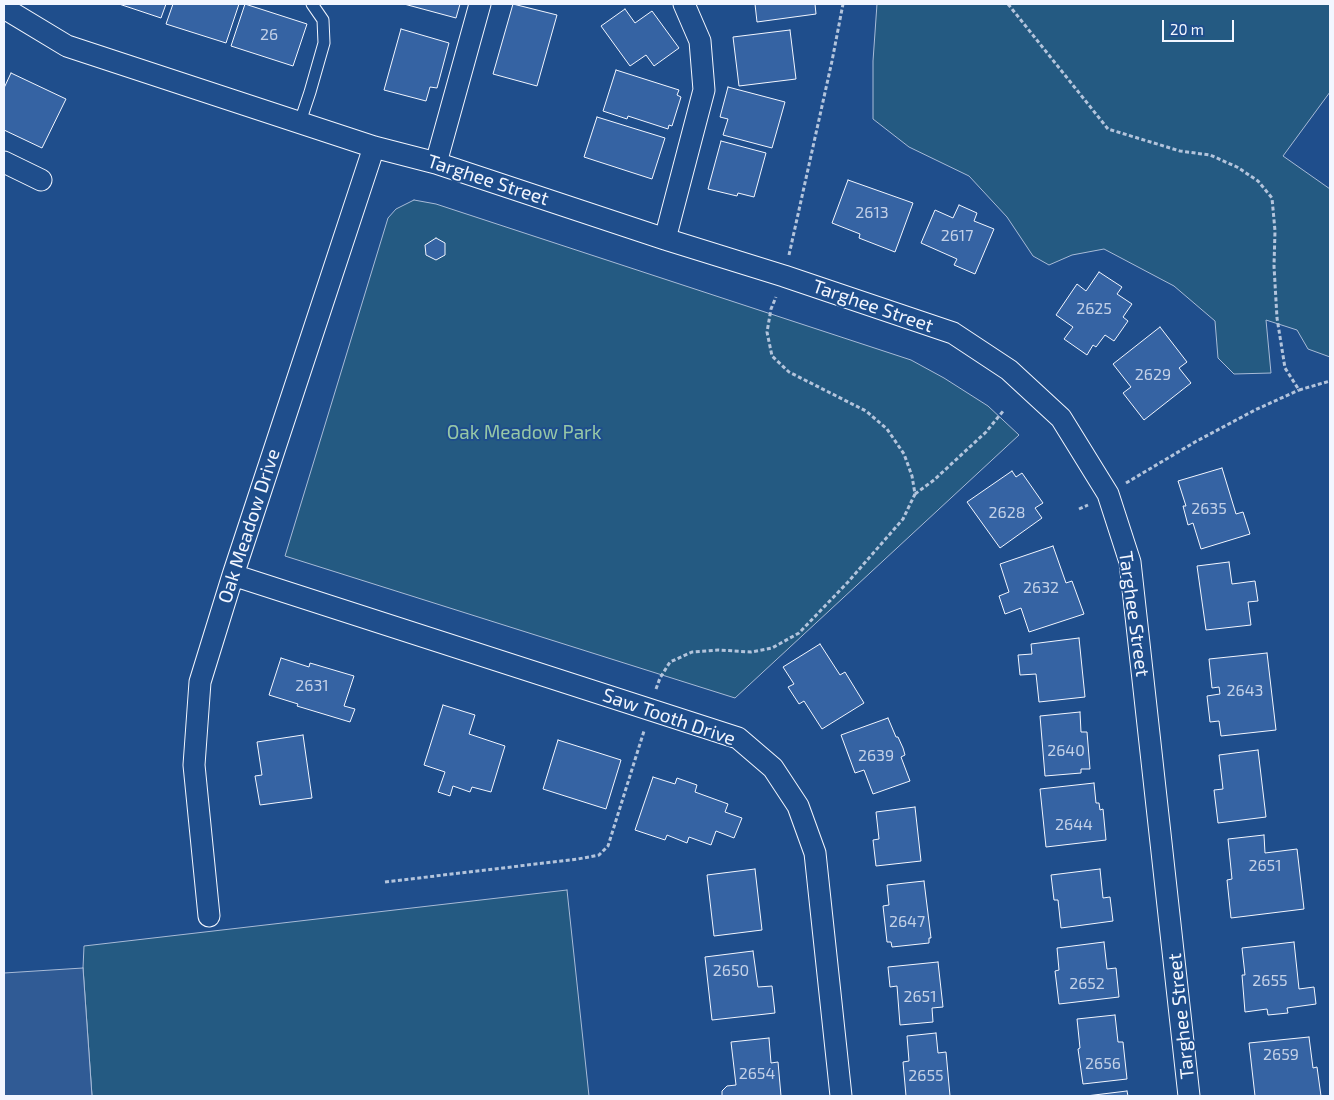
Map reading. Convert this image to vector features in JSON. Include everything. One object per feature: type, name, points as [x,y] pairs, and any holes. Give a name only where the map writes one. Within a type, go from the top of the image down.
[{"type":"street","points":[[436,163],[480,4]]},
{"type":"street","points":[[665,238],[704,90],[700,41],[684,4]]},
{"type":"street","name":"Targhee Street","points":[[4,8],[67,46],[374,147],[436,163],[953,333],[1009,370],[1061,418],[1108,494],[1130,562],[1189,1096]]},
{"type":"street","name":"Oak Meadow Drive","points":[[209,916],[194,765],[200,682],[233,575],[374,147]]},
{"type":"street","points":[[4,162],[41,180]]},
{"type":"street","name":"Saw Tooth Drive","points":[[233,575],[738,738],[774,768],[798,806],[814,853],[841,1096]]},
{"type":"lane","points":[[300,122],[324,43],[323,20],[312,4]]},
{"type":"path","points":[[843,4],[784,276],[772,308],[767,332],[772,356],[789,372],[866,411],[888,429],[904,454],[912,476],[915,494]]},
{"type":"path","points":[[1008,4],[1108,128],[1180,151],[1210,155],[1237,167],[1258,181],[1272,198],[1275,231],[1274,266],[1277,318],[1285,368],[1299,390]]},
{"type":"path","points":[[1079,509],[1108,494],[1195,442],[1255,410],[1299,390],[1330,381]]},
{"type":"path","points":[[385,882],[599,855],[608,846],[660,678],[670,662],[692,652],[718,650],[750,652],[772,648],[799,634],[903,519],[915,494],[934,480],[986,432],[1004,410]]},
{"type":"green space","points":[[877,4],[1330,4],[1330,92],[1283,156],[1330,189],[1330,357],[1308,349],[1297,330],[1266,320],[1271,373],[1234,374],[1218,358],[1215,321],[1174,286],[1104,249],[1072,255],[1049,265],[1033,256],[1007,217],[969,176],[909,147],[873,119],[873,61]]},
{"type":"green space","name":"Oak Meadow Park","points":[[414,200],[436,204],[911,360],[988,406],[1019,435],[735,698],[285,556],[388,218],[396,209]]},
{"type":"green space","points":[[567,890],[589,1096],[92,1096],[83,968],[84,946]]},
{"type":"shaded area","points":[[83,968],[92,1096],[4,1096],[4,973]]},
{"type":"building","points":[[119,4],[166,4],[161,18]]},
{"type":"building","points":[[173,4],[239,4],[226,43],[166,24]]},
{"type":"building","points":[[245,4],[307,24],[293,66],[231,46]]},
{"type":"building","points":[[404,4],[460,4],[456,18]]},
{"type":"building","points":[[513,4],[557,15],[537,86],[493,74]]},
{"type":"building","points":[[755,4],[815,4],[816,14],[757,22]]},
{"type":"building","points":[[625,9],[635,23],[652,11],[679,48],[654,66],[646,55],[630,66],[601,26]]},
{"type":"building","points":[[401,29],[449,43],[437,88],[430,87],[426,101],[384,90]]},
{"type":"building","points":[[790,30],[796,79],[739,86],[733,37]]},
{"type":"building","points":[[616,70],[679,90],[677,95],[681,97],[672,126],[669,125],[668,129],[628,116],[627,119],[603,111]]},
{"type":"building","points":[[11,73],[66,99],[42,148],[4,130],[4,88]]},
{"type":"building","points":[[728,87],[785,102],[772,148],[723,135],[728,119],[720,117]]},
{"type":"building","points":[[597,117],[665,138],[652,179],[584,157]]},
{"type":"building","points":[[721,141],[766,153],[754,197],[738,193],[737,196],[708,189]]},
{"type":"building","points":[[848,180],[913,203],[895,252],[859,238],[860,234],[832,223]]},
{"type":"building","points":[[959,205],[977,213],[974,221],[994,229],[975,274],[954,265],[957,259],[921,243],[935,210],[953,218]]},
{"type":"building","points":[[436,238],[445,243],[445,255],[436,260],[426,255],[425,245]]},
{"type":"building","points":[[1099,272],[1122,287],[1117,294],[1132,304],[1123,317],[1128,321],[1114,341],[1105,335],[1096,347],[1093,345],[1087,355],[1064,339],[1073,327],[1056,315],[1077,284],[1086,291]]},
{"type":"building","points":[[1160,327],[1187,362],[1179,368],[1191,383],[1144,420],[1123,393],[1131,387],[1113,364]]},
{"type":"building","points":[[1222,468],[1236,514],[1243,512],[1250,534],[1201,549],[1193,523],[1188,525],[1183,506],[1186,506],[1178,481]]},
{"type":"building","points":[[1012,471],[1016,477],[1022,473],[1043,503],[1035,508],[1042,518],[1000,548],[967,502]]},
{"type":"building","points":[[1053,546],[1066,583],[1072,581],[1084,614],[1029,632],[1021,608],[1005,614],[999,596],[1009,592],[1000,564]]},
{"type":"building","points":[[1229,562],[1232,584],[1255,581],[1258,601],[1248,602],[1251,625],[1206,630],[1197,566]]},
{"type":"building","points":[[1079,638],[1085,697],[1039,702],[1036,674],[1020,675],[1018,655],[1032,654],[1031,644]]},
{"type":"building","points":[[820,644],[840,675],[845,672],[864,703],[822,729],[804,701],[799,704],[788,687],[794,684],[783,667]]},
{"type":"building","points":[[1267,653],[1276,730],[1221,736],[1219,721],[1210,722],[1207,696],[1220,694],[1219,687],[1212,688],[1209,659]]},
{"type":"building","points":[[281,658],[309,667],[310,663],[354,676],[344,706],[355,709],[350,722],[297,706],[298,704],[269,695]]},
{"type":"building","points":[[443,705],[475,715],[469,734],[505,746],[491,792],[472,787],[470,792],[453,786],[450,796],[438,792],[445,772],[424,765]]},
{"type":"building","points":[[1080,712],[1081,732],[1087,732],[1090,769],[1081,769],[1081,773],[1045,776],[1040,716]]},
{"type":"building","points":[[888,718],[903,748],[905,755],[901,757],[910,781],[873,794],[864,770],[855,773],[841,735]]},
{"type":"building","points":[[303,735],[312,798],[260,805],[255,776],[262,775],[257,742]]},
{"type":"building","points":[[558,740],[621,760],[606,809],[543,789]]},
{"type":"building","points":[[1258,750],[1266,817],[1218,823],[1214,790],[1223,789],[1219,755]]},
{"type":"building","points":[[653,777],[675,784],[677,778],[697,785],[695,792],[728,804],[725,812],[742,818],[734,838],[716,831],[711,845],[689,837],[687,843],[667,835],[665,840],[635,830]]},
{"type":"building","points":[[1094,783],[1096,803],[1099,803],[1100,810],[1103,809],[1106,840],[1046,847],[1040,789]]},
{"type":"building","points":[[915,807],[921,861],[876,866],[873,840],[879,839],[876,812]]},
{"type":"building","points":[[1264,835],[1265,853],[1297,849],[1304,909],[1231,918],[1227,880],[1232,879],[1228,839]]},
{"type":"building","points":[[755,869],[762,930],[714,936],[707,875]]},
{"type":"building","points":[[1100,869],[1103,898],[1110,897],[1113,921],[1061,928],[1058,900],[1054,900],[1051,875]]},
{"type":"building","points":[[924,881],[931,938],[929,938],[929,943],[892,947],[891,942],[887,942],[883,906],[889,905],[887,885]]},
{"type":"building","points":[[1104,942],[1107,969],[1116,968],[1119,997],[1059,1004],[1055,971],[1059,970],[1057,948]]},
{"type":"building","points":[[1294,942],[1299,989],[1314,987],[1316,1004],[1287,1008],[1288,1013],[1268,1015],[1267,1009],[1245,1012],[1242,975],[1245,975],[1242,948]]},
{"type":"building","points":[[753,951],[758,987],[772,986],[775,1013],[712,1020],[705,957]]},
{"type":"building","points":[[938,962],[943,1007],[932,1008],[933,1022],[900,1025],[897,986],[890,987],[888,967]]},
{"type":"building","points":[[1115,1015],[1118,1042],[1123,1042],[1127,1079],[1083,1084],[1078,1049],[1080,1048],[1077,1019]]},
{"type":"building","points":[[936,1033],[938,1053],[946,1052],[950,1096],[906,1096],[903,1062],[909,1061],[907,1036]]},
{"type":"building","points":[[1309,1037],[1313,1068],[1317,1067],[1321,1096],[1255,1096],[1249,1043]]},
{"type":"building","points":[[769,1038],[771,1063],[778,1062],[781,1096],[722,1096],[722,1091],[727,1086],[736,1085],[731,1042]]},
{"type":"building","points":[[1127,1091],[1128,1096],[1086,1096]]}]
